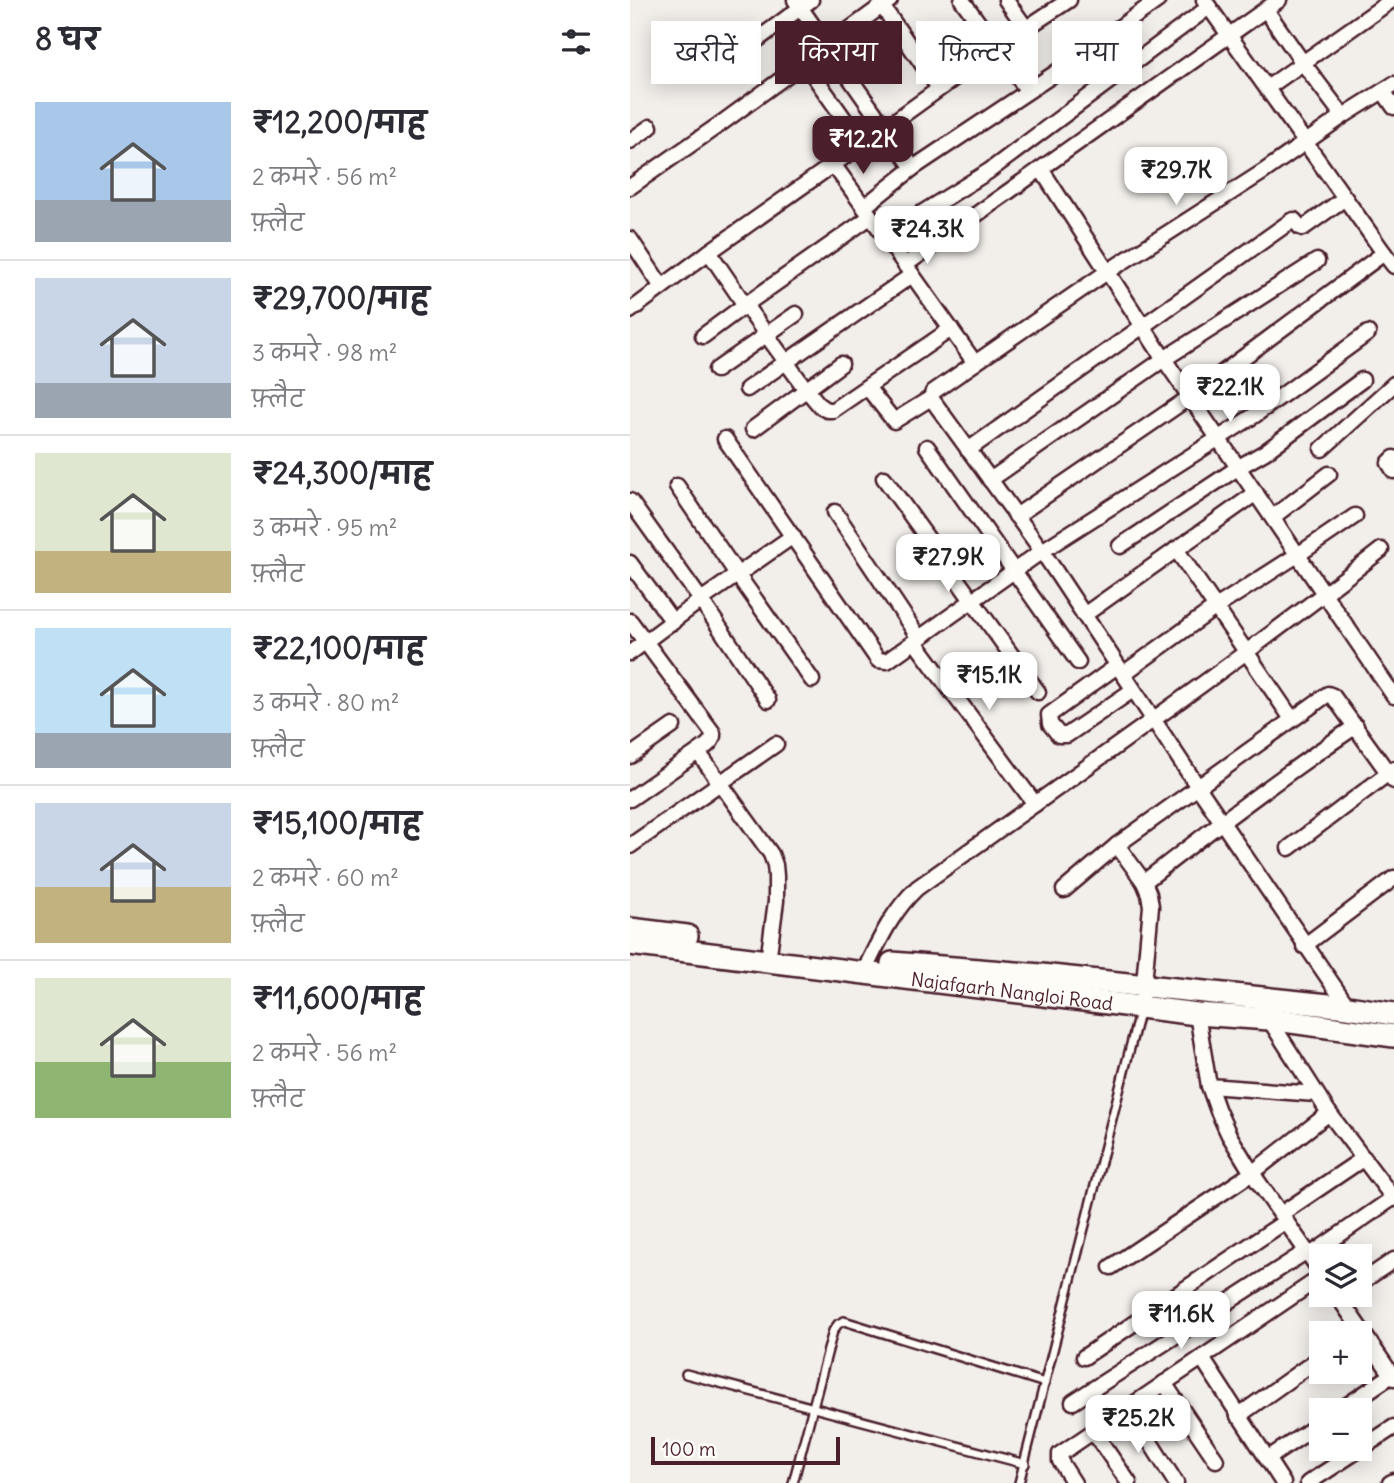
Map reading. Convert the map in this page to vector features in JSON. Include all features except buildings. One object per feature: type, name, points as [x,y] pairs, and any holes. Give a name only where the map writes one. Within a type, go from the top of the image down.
[{"type":"main road","name":"Najafgarh Nangloi Road","points":[[630,929],[769,954],[1140,1007],[1269,1019],[1394,1036]]},
{"type":"main road","name":"Najafgarh Nangloi Road","points":[[630,944],[1041,975],[1394,1014]]},
{"type":"street","points":[[962,0],[977,21]]},
{"type":"street","points":[[1006,0],[1021,21]]},
{"type":"street","points":[[1037,21],[1069,0]]},
{"type":"street","points":[[703,337],[867,212],[913,168],[1054,74],[1158,0]]},
{"type":"street","points":[[747,389],[787,363],[1041,169],[1279,0]]},
{"type":"street","points":[[1267,88],[1392,1]]},
{"type":"street","points":[[860,21],[887,2],[939,88]]},
{"type":"street","points":[[761,37],[802,3],[813,21]]},
{"type":"street","points":[[885,236],[989,171],[1207,3],[1394,266]]},
{"type":"street","points":[[1266,10],[1343,116]]},
{"type":"street","points":[[630,187],[775,83]]},
{"type":"street","points":[[820,84],[862,144]]},
{"type":"street","points":[[854,84],[913,168]]},
{"type":"street","points":[[630,311],[945,84]]},
{"type":"street","points":[[1023,84],[1027,90]]},
{"type":"street","points":[[867,387],[896,422],[931,398],[933,392],[1107,272],[1388,88],[1394,107]]},
{"type":"street","points":[[630,141],[650,127]]},
{"type":"street","points":[[833,164],[975,363]]},
{"type":"street","points":[[1041,169],[1142,326],[1297,554],[1390,680],[1394,696]]},
{"type":"street","points":[[968,450],[1291,221],[1294,220],[1303,228],[1345,198]]},
{"type":"street","points":[[630,239],[662,287]]},
{"type":"street","points":[[709,252],[806,390],[827,410],[833,410],[951,329]]},
{"type":"street","points":[[1016,516],[1190,397],[1384,253]]},
{"type":"street","points":[[990,480],[1164,359],[1317,261]]},
{"type":"street","points":[[716,370],[796,314]]},
{"type":"street","points":[[725,439],[878,660],[887,661],[1042,551],[1255,415],[1368,333]]},
{"type":"street","points":[[753,429],[841,364]]},
{"type":"street","points":[[1120,547],[1265,452],[1362,380]]},
{"type":"street","points":[[1322,449],[1394,384]]},
{"type":"street","points":[[931,398],[1042,551],[1304,946],[1348,1007]]},
{"type":"street","points":[[927,447],[1079,662]]},
{"type":"street","points":[[1394,458],[1389,463],[1394,471]]},
{"type":"street","points":[[1273,517],[1329,474]]},
{"type":"street","points":[[884,478],[1038,692]]},
{"type":"street","points":[[677,485],[812,680]]},
{"type":"street","points":[[1084,615],[1256,493]]},
{"type":"street","points":[[630,501],[768,700]]},
{"type":"street","points":[[835,512],[917,640],[1035,804]]},
{"type":"street","points":[[1133,690],[1067,735],[1059,735],[1050,723],[1049,715],[1355,516]]},
{"type":"street","points":[[630,653],[793,536]]},
{"type":"street","points":[[1177,550],[1292,719]]},
{"type":"street","points":[[869,961],[890,920],[902,902],[917,888],[1153,720],[1381,550]]},
{"type":"street","points":[[630,563],[673,622]]},
{"type":"street","points":[[630,621],[713,733],[712,741],[630,799]]},
{"type":"street","points":[[1064,890],[1117,845],[1328,694],[1333,696],[1392,774],[1289,848]]},
{"type":"street","points":[[630,757],[673,726]]},
{"type":"street","points":[[1144,882],[1222,821],[1356,726]]},
{"type":"street","points":[[630,846],[776,744]]},
{"type":"street","points":[[698,752],[771,854],[775,865],[776,901],[769,954]]},
{"type":"street","points":[[1117,845],[1144,882],[1151,906],[1145,986],[1140,1007]]},
{"type":"street","points":[[1304,946],[1394,878]]},
{"type":"street","points":[[1197,1014],[1209,1086],[1229,1135],[1308,1253]]},
{"type":"street","points":[[1073,1402],[1393,1199],[1329,1113],[1269,1019]]},
{"type":"street","points":[[1209,1086],[1316,1094]]},
{"type":"street","points":[[1111,1267],[1252,1173],[1329,1113]]},
{"type":"street","points":[[1084,1357],[1364,1158]]},
{"type":"street","points":[[1372,1275],[1394,1260]]},
{"type":"street","points":[[1074,1483],[1059,1457],[1060,1454],[1309,1282]]},
{"type":"street","points":[[1359,1398],[1393,1377],[1372,1350]]},
{"type":"street","points":[[1202,1358],[1283,1483]]},
{"type":"street","points":[[1238,1416],[1309,1366]]},
{"type":"street","points":[[1164,1383],[1216,1460]]},
{"type":"street","points":[[1128,1408],[1176,1483]]},
{"type":"street","points":[[1372,1438],[1394,1427]]},
{"type":"street","points":[[1093,1431],[1129,1483]]},
{"type":"street","points":[[1268,1459],[1309,1434]]},
{"type":"street","points":[[1308,1483],[1331,1461]]},
{"type":"lane","points":[[1019,1483],[1140,1007]]},
{"type":"lane","points":[[793,1483],[832,1331],[844,1321],[1045,1383]]},
{"type":"lane","points":[[685,1374],[1025,1464]]}]
